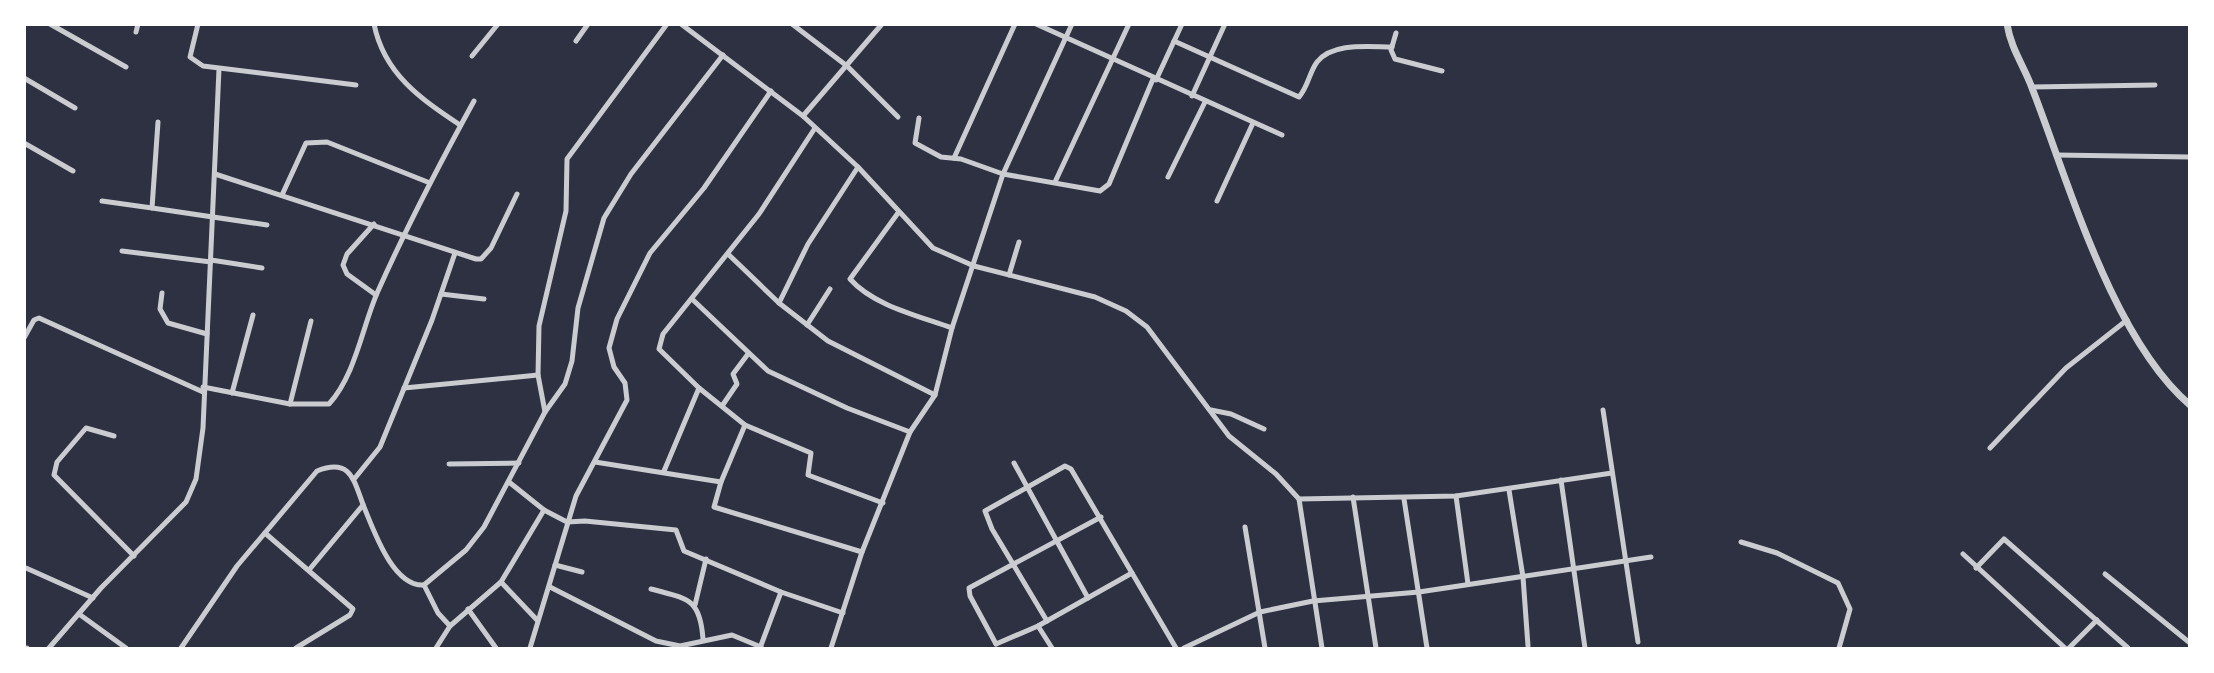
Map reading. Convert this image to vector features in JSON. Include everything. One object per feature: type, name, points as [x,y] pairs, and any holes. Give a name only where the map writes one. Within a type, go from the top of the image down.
[{"type":"street","points":[[50,24],[126,67]]},
{"type":"street","points":[[136,32],[138,24]]},
{"type":"street","points":[[198,24],[191,60],[219,69],[356,85]]},
{"type":"street","points":[[374,24],[378,41],[406,87],[460,125]]},
{"type":"street","points":[[472,56],[498,24]]},
{"type":"street","points":[[576,41],[588,24]]},
{"type":"street","points":[[545,412],[538,375],[538,326],[566,211],[567,159],[667,24]]},
{"type":"street","points":[[681,24],[803,116],[858,167],[933,248],[974,266],[1094,297],[1139,319],[1229,436],[1276,474],[1299,499],[1322,649]]},
{"type":"street","points":[[792,24],[848,66],[898,117]]},
{"type":"street","points":[[803,116],[882,24]]},
{"type":"street","points":[[954,158],[1015,24]]},
{"type":"street","points":[[1036,24],[1282,135]]},
{"type":"street","points":[[831,649],[862,552],[910,432],[935,395],[951,328],[1003,174],[1072,24]]},
{"type":"street","points":[[1055,182],[1129,24]]},
{"type":"street","points":[[919,118],[915,143],[941,157],[954,158],[1003,174],[1100,191],[1106,189],[1182,24]]},
{"type":"street","points":[[1192,96],[1225,24]]},
{"type":"street","points":[[2007,24],[2016,58],[2032,86],[2088,239],[2147,355],[2189,405]]},
{"type":"street","points":[[1396,33],[1391,54],[1395,59],[1442,71]]},
{"type":"street","points":[[1174,41],[1299,97],[1306,89],[1317,62],[1336,51],[1354,47],[1392,47]]},
{"type":"street","points":[[181,649],[237,566],[317,471],[327,467],[338,468],[355,478],[363,505],[396,573],[405,582],[424,585],[466,550],[484,527],[545,412],[565,384],[572,361],[581,297],[604,218],[631,174],[723,55]]},
{"type":"street","points":[[49,649],[93,598],[178,512],[192,491],[200,463],[219,69]]},
{"type":"street","points":[[24,78],[75,108]]},
{"type":"street","points":[[2032,86],[2155,85]]},
{"type":"street","points":[[530,649],[576,496],[627,400],[625,383],[614,367],[609,348],[617,319],[650,253],[704,188],[771,91]]},
{"type":"street","points":[[24,338],[34,320],[39,318],[203,389],[290,404],[329,404],[354,356],[376,295],[405,234],[474,101]]},
{"type":"street","points":[[1168,177],[1205,102]]},
{"type":"street","points":[[152,208],[158,122]]},
{"type":"street","points":[[1217,201],[1254,123]]},
{"type":"street","points":[[816,128],[759,214],[663,334],[659,349],[699,388],[746,425],[811,453],[808,475],[812,478],[883,503]]},
{"type":"street","points":[[282,195],[306,143],[314,141],[327,142],[430,183]]},
{"type":"street","points":[[24,143],[73,171]]},
{"type":"street","points":[[2056,155],[2189,157]]},
{"type":"street","points":[[779,303],[808,244],[858,167]]},
{"type":"street","points":[[215,174],[477,259],[486,256],[517,194]]},
{"type":"street","points":[[102,201],[267,225]]},
{"type":"street","points":[[898,213],[850,278],[867,293],[951,328]]},
{"type":"street","points":[[374,224],[347,254],[343,265],[347,274],[376,295]]},
{"type":"street","points":[[1009,275],[1018,242]]},
{"type":"street","points":[[122,251],[262,268]]},
{"type":"street","points":[[355,478],[380,447],[455,253]]},
{"type":"street","points":[[728,254],[779,303],[842,350],[935,395]]},
{"type":"street","points":[[807,325],[830,289]]},
{"type":"street","points":[[162,293],[160,309],[168,323],[207,334]]},
{"type":"street","points":[[441,293],[484,299]]},
{"type":"street","points":[[692,299],[768,371],[847,408],[910,432]]},
{"type":"street","points":[[232,393],[253,315]]},
{"type":"street","points":[[1990,448],[2066,368],[2127,320]]},
{"type":"street","points":[[290,404],[311,321]]},
{"type":"street","points":[[722,406],[737,384],[734,372],[748,354]]},
{"type":"street","points":[[404,388],[538,375]]},
{"type":"street","points":[[664,471],[699,388]]},
{"type":"street","points":[[1211,410],[1231,414],[1264,429]]},
{"type":"street","points":[[1603,410],[1623,563],[1638,642]]},
{"type":"street","points":[[746,425],[721,482],[714,507],[862,552]]},
{"type":"street","points":[[114,436],[86,428],[57,462],[54,475],[134,556]]},
{"type":"street","points":[[595,461],[721,482]]},
{"type":"street","points":[[449,464],[519,463]]},
{"type":"street","points":[[1014,463],[1088,598]]},
{"type":"street","points":[[1047,621],[992,529],[985,511],[1062,466],[1068,467],[1101,517],[1176,649]]},
{"type":"street","points":[[1299,499],[1457,496],[1612,474]]},
{"type":"street","points":[[1561,480],[1586,649]]},
{"type":"street","points":[[509,482],[544,510],[567,522],[668,528],[679,534],[681,549],[780,592],[843,613]]},
{"type":"street","points":[[1509,490],[1523,577],[1530,648]]},
{"type":"street","points":[[1457,496],[1468,584]]},
{"type":"street","points":[[1353,497],[1376,649]]},
{"type":"street","points":[[1404,499],[1427,649]]},
{"type":"street","points":[[309,570],[363,505]]},
{"type":"street","points":[[438,647],[450,626],[502,582],[544,510]]},
{"type":"street","points":[[1101,517],[968,590],[995,646],[1038,626],[1132,573]]},
{"type":"street","points":[[1245,527],[1265,649]]},
{"type":"street","points":[[265,533],[353,609],[353,613],[296,649]]},
{"type":"street","points":[[1976,568],[2001,540],[2007,541],[2128,649]]},
{"type":"street","points":[[1741,542],[1777,553],[1838,583],[1850,609],[1839,649]]},
{"type":"street","points":[[1962,554],[2067,649],[2096,620]]},
{"type":"street","points":[[1184,649],[1260,612],[1313,601],[1419,592],[1651,557]]},
{"type":"street","points":[[695,605],[706,559]]},
{"type":"street","points":[[555,565],[582,572]]},
{"type":"street","points":[[26,568],[93,598]]},
{"type":"street","points":[[2105,574],[2189,643]]},
{"type":"street","points":[[502,582],[538,621]]},
{"type":"street","points":[[424,585],[438,613],[450,626]]},
{"type":"street","points":[[550,587],[656,641],[680,646],[732,635],[760,648],[780,592]]},
{"type":"street","points":[[650,589],[695,605],[701,612],[701,649]]},
{"type":"street","points":[[468,609],[496,649]]},
{"type":"street","points":[[79,614],[125,649]]},
{"type":"street","points":[[1038,626],[1052,649]]}]
